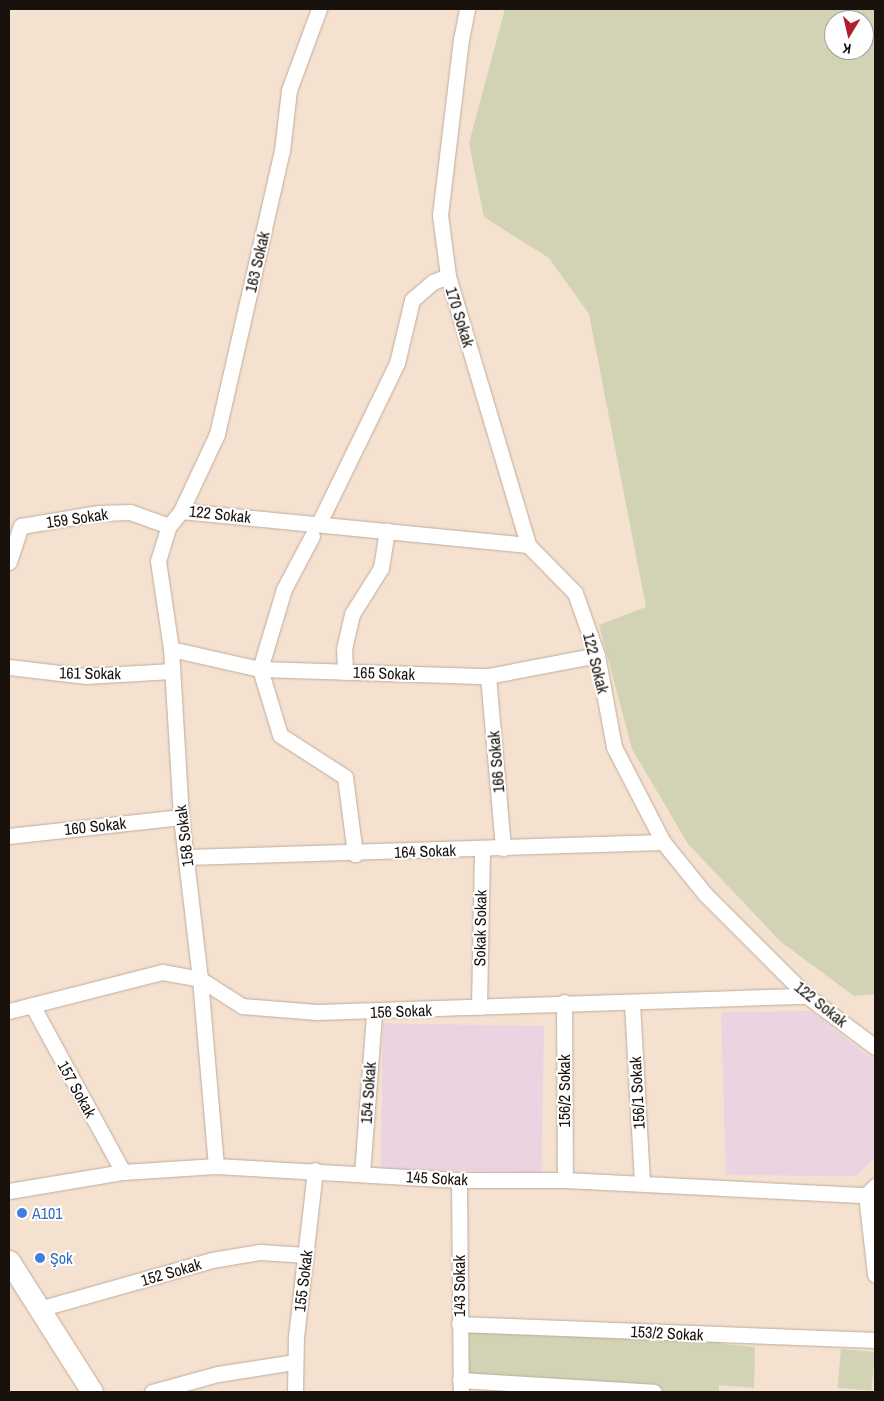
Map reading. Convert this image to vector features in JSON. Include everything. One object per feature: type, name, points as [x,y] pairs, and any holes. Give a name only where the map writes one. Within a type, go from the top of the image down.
[{"type":"main road","points":[[9,1262],[92,1392]]},
{"type":"street","name":"163 Sokak","points":[[181,511],[217,434],[282,151],[289,90],[320,9]]},
{"type":"street","points":[[448,276],[440,215],[460,39],[467,9]]},
{"type":"street","name":"170 Sokak","points":[[260,669],[284,589],[316,529],[397,363],[412,300],[433,282],[448,276],[528,546]]},
{"type":"street","name":"158 Sokak","points":[[181,511],[169,526],[158,561],[171,649],[181,817],[200,979],[216,1166]]},
{"type":"street","name":"122 Sokak","points":[[181,511],[316,529],[387,530],[528,546],[575,592],[597,655],[614,747],[663,842],[705,894],[807,996],[875,1047]]},
{"type":"street","name":"159 Sokak","points":[[9,562],[21,526],[99,513],[130,512],[169,526]]},
{"type":"street","points":[[345,672],[344,649],[352,614],[381,568],[387,530]]},
{"type":"street","name":"165 Sokak","points":[[171,649],[260,669],[488,676],[597,655]]},
{"type":"street","name":"161 Sokak","points":[[9,667],[86,676],[172,671]]},
{"type":"street","points":[[260,669],[280,735],[345,777],[355,854]]},
{"type":"street","name":"166 Sokak","points":[[488,676],[503,848]]},
{"type":"street","name":"160 Sokak","points":[[9,836],[181,817]]},
{"type":"street","name":"164 Sokak","points":[[186,857],[355,854],[663,842]]},
{"type":"street","name":"Sokak Sokak","points":[[479,1007],[482,849]]},
{"type":"street","name":"156 Sokak","points":[[9,1011],[162,972],[200,979],[242,1006],[374,1012],[564,1002],[632,1003],[807,996]]},
{"type":"street","name":"156/2 Sokak","points":[[564,1002],[565,1180]]},
{"type":"street","name":"156/1 Sokak","points":[[632,1003],[642,1183]]},
{"type":"street","name":"157 Sokak","points":[[32,1005],[123,1172]]},
{"type":"street","name":"154 Sokak","points":[[362,1174],[374,1012]]},
{"type":"street","name":"145 Sokak","points":[[9,1191],[123,1172],[216,1166],[315,1170],[459,1180],[565,1180],[871,1191]]},
{"type":"street","name":"155 Sokak","points":[[295,1392],[296,1362],[315,1170]]},
{"type":"street","name":"143 Sokak","points":[[459,1180],[461,1386]]},
{"type":"street","points":[[871,1191],[875,1274]]},
{"type":"street","name":"152 Sokak","points":[[39,1309],[212,1260],[260,1252],[306,1255]]},
{"type":"street","name":"153/2 Sokak","points":[[460,1324],[875,1340]]},
{"type":"street","points":[[152,1392],[218,1374],[296,1362]]},
{"type":"street","points":[[461,1386],[654,1392]]},
{"type":"shaded area","points":[[811,1011],[875,1061],[875,1157],[857,1176],[726,1175],[721,1012]]},
{"type":"shaded area","points":[[383,1023],[544,1026],[541,1172],[380,1169]]},
{"type":"green space","points":[[505,9],[875,9],[875,994],[854,996],[781,942],[688,844],[632,749],[599,625],[646,607],[589,314],[549,258],[484,217],[469,143]]},
{"type":"green space","points":[[459,1324],[721,1335],[721,1344],[755,1347],[754,1388],[719,1385],[719,1392],[654,1392],[460,1380]]},
{"type":"green space","points":[[841,1349],[875,1352],[871,1391],[838,1388]]},
{"type":"place","name":"A101","points":[[22,1213]]},
{"type":"place","name":"Şok","points":[[40,1258]]}]
